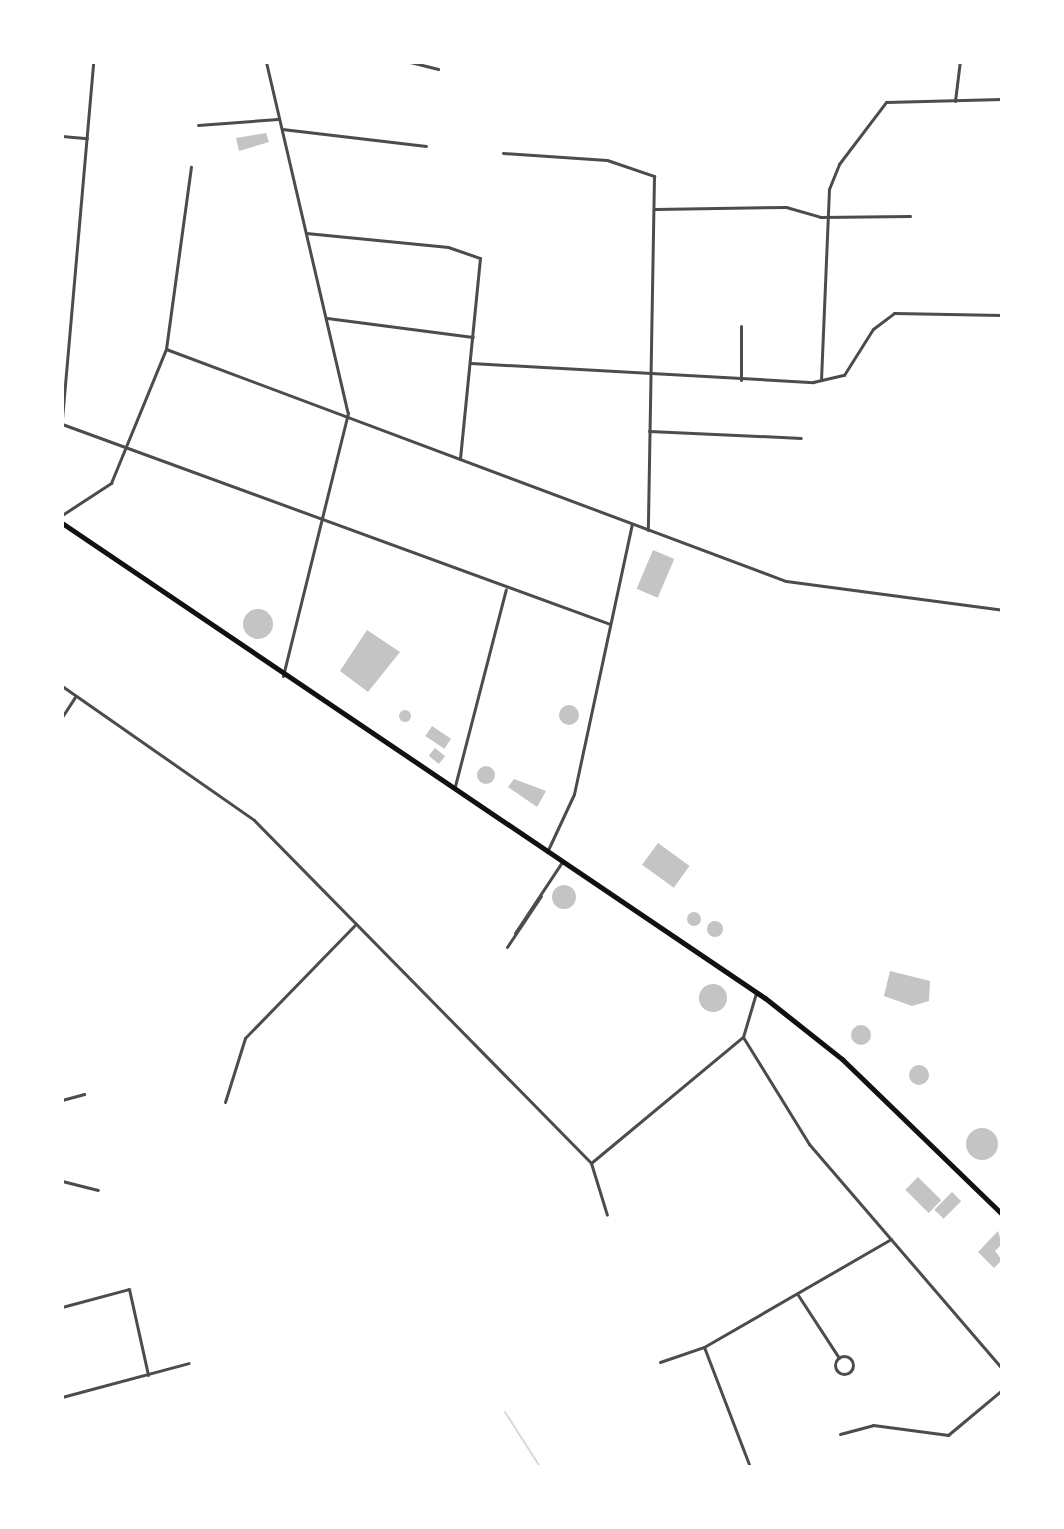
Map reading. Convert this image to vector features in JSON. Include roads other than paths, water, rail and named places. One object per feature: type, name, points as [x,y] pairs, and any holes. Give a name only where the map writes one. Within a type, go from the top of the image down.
[{"type":"main road","points":[[62,523],[283,676],[756,992],[842,1059],[1002,1214]]},
{"type":"street","points":[[93,62],[62,421],[126,448],[610,624]]},
{"type":"street","points":[[266,62],[348,417],[325,521],[283,676]]},
{"type":"street","points":[[410,62],[438,69]]},
{"type":"street","points":[[955,101],[960,62]]},
{"type":"street","points":[[821,381],[828,218],[839,164],[877,109],[886,102],[1002,99]]},
{"type":"street","points":[[198,125],[279,119]]},
{"type":"street","points":[[282,129],[426,146]]},
{"type":"street","points":[[62,136],[87,138]]},
{"type":"street","points":[[503,153],[607,160],[653,173],[655,209],[648,530]]},
{"type":"street","points":[[62,515],[110,485],[166,349],[191,167]]},
{"type":"street","points":[[655,209],[788,207],[828,218],[910,216]]},
{"type":"street","points":[[306,233],[448,247],[481,261],[460,459]]},
{"type":"street","points":[[471,363],[651,379],[821,381],[846,372],[873,329],[894,313],[1002,315]]},
{"type":"street","points":[[327,318],[474,337]]},
{"type":"street","points":[[741,326],[741,380]]},
{"type":"street","points":[[166,349],[648,530],[827,591],[1002,610]]},
{"type":"street","points":[[649,431],[801,438]]},
{"type":"street","points":[[547,852],[572,800],[632,524]]},
{"type":"street","points":[[453,789],[507,587]]},
{"type":"street","points":[[62,686],[254,820],[591,1163],[607,1215]]},
{"type":"street","points":[[62,717],[76,696]]},
{"type":"street","points":[[515,933],[531,916],[562,862]]},
{"type":"street","points":[[507,947],[526,911],[541,896]]},
{"type":"street","points":[[526,911],[531,916]]},
{"type":"street","points":[[225,1102],[245,1038],[356,924]]},
{"type":"street","points":[[591,1163],[743,1037],[756,992]]},
{"type":"street","points":[[743,1037],[809,1144],[1002,1368]]},
{"type":"street","points":[[62,1100],[84,1094]]},
{"type":"street","points":[[62,1181],[98,1190]]},
{"type":"street","points":[[660,1362],[704,1347],[891,1239]]},
{"type":"street","points":[[62,1307],[129,1289],[148,1375]]},
{"type":"street","points":[[798,1295],[839,1358],[837,1370],[850,1371],[850,1358],[839,1358]]},
{"type":"street","points":[[704,1347],[750,1467]]},
{"type":"street","points":[[62,1397],[189,1363]]},
{"type":"street","points":[[840,1434],[873,1425],[948,1435],[1002,1390]]},
{"type":"waterway","points":[[505,1412],[540,1467]]}]
